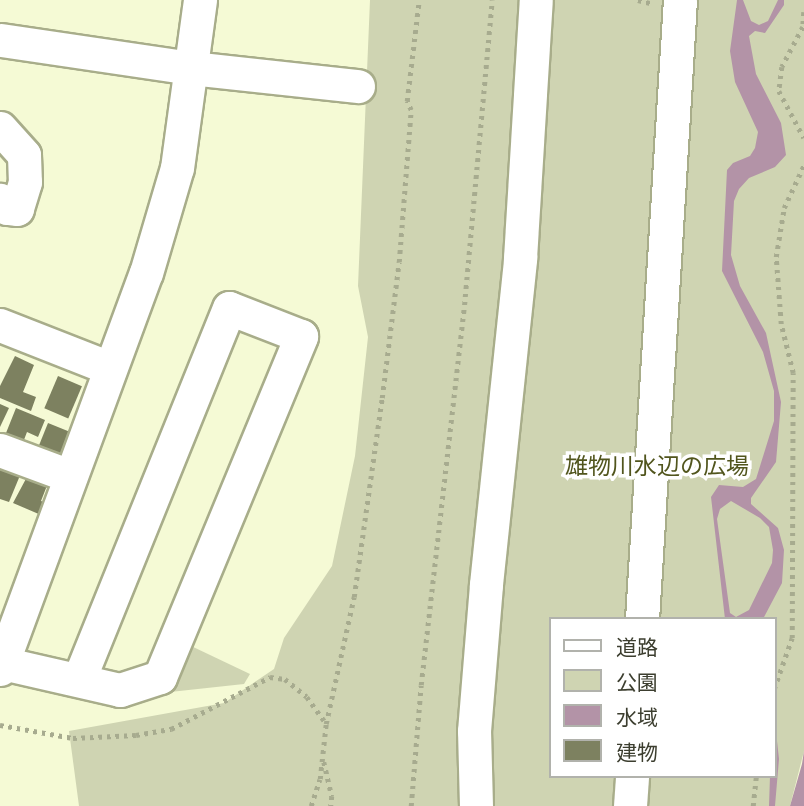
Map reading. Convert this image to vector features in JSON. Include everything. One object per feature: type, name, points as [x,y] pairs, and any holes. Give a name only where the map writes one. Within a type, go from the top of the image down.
[{"type":"street","points":[[79,680],[229,309],[301,336],[160,677],[120,690],[1,666],[146,273],[177,169],[200,0]]},
{"type":"street","points":[[476,806],[474,731],[486,584],[520,258],[536,0]]},
{"type":"street","points":[[642,617],[680,0]]},
{"type":"street","points":[[1,40],[191,68],[358,86]]},
{"type":"street","points":[[0,128],[24,155],[25,182],[18,209],[7,208],[0,200]]},
{"type":"street","points":[[0,325],[110,368]]},
{"type":"street","points":[[0,450],[70,476]]},
{"type":"street","points":[[630,806],[632,778]]},
{"type":"path","points":[[311,806],[354,597],[382,398],[399,262],[411,110],[407,101],[419,0]]},
{"type":"path","points":[[411,806],[421,685],[465,297],[492,0]]},
{"type":"path","points":[[804,12],[803,27],[782,67],[779,91],[804,138]]},
{"type":"path","points":[[776,683],[792,638],[793,373],[781,324],[776,257],[784,208],[804,165]]},
{"type":"path","points":[[0,725],[74,738],[171,729],[270,677],[285,679],[307,697],[327,724]]},
{"type":"path","points":[[323,758],[332,796],[331,806]]},
{"type":"path","points":[[753,806],[756,778]]},
{"type":"green space","points":[[370,0],[522,0],[510,229],[460,806],[79,806],[69,731],[224,703],[274,669],[284,638],[332,566],[355,456],[368,337],[358,286]]},
{"type":"green space","name":"雄物川水辺の広場","points":[[548,0],[804,0],[804,751],[790,806],[488,806],[485,746]]},
{"type":"green space","points":[[189,645],[250,674],[244,684],[170,692]]},
{"type":"water","points":[[737,0],[743,0],[751,21],[759,25],[768,21],[778,0],[784,0],[784,5],[765,33],[755,31],[749,36],[756,74],[781,123],[786,155],[775,167],[749,178],[739,189],[734,201],[731,255],[740,286],[766,333],[781,402],[776,462],[751,498],[751,504],[778,528],[784,550],[782,583],[764,617],[736,617],[725,617],[711,497],[719,485],[743,487],[756,479],[774,421],[774,391],[763,352],[722,271],[727,170],[733,163],[750,156],[755,148],[758,132],[735,82],[730,51]],"holes":[[[731,501],[760,518],[769,527],[773,550],[772,563],[749,610],[736,617],[730,613],[717,519],[720,509]]]},
{"type":"water","points":[[776,732],[779,759],[775,806],[769,806],[770,778],[776,778]]},
{"type":"water","points":[[804,751],[804,806],[790,806],[802,764]]},
{"type":"building","points":[[15,356],[34,365],[23,392],[36,397],[31,411],[0,398],[0,386]]},
{"type":"building","points":[[58,376],[82,386],[68,418],[44,408]]},
{"type":"building","points":[[0,404],[9,408],[0,427]]},
{"type":"building","points":[[16,408],[45,420],[38,437],[27,432],[22,445],[4,438]]},
{"type":"building","points":[[48,423],[70,432],[59,459],[37,450]]},
{"type":"building","points":[[0,464],[21,473],[9,502],[0,499]]},
{"type":"building","points":[[28,475],[48,483],[41,501],[46,503],[41,515],[13,503]]}]
